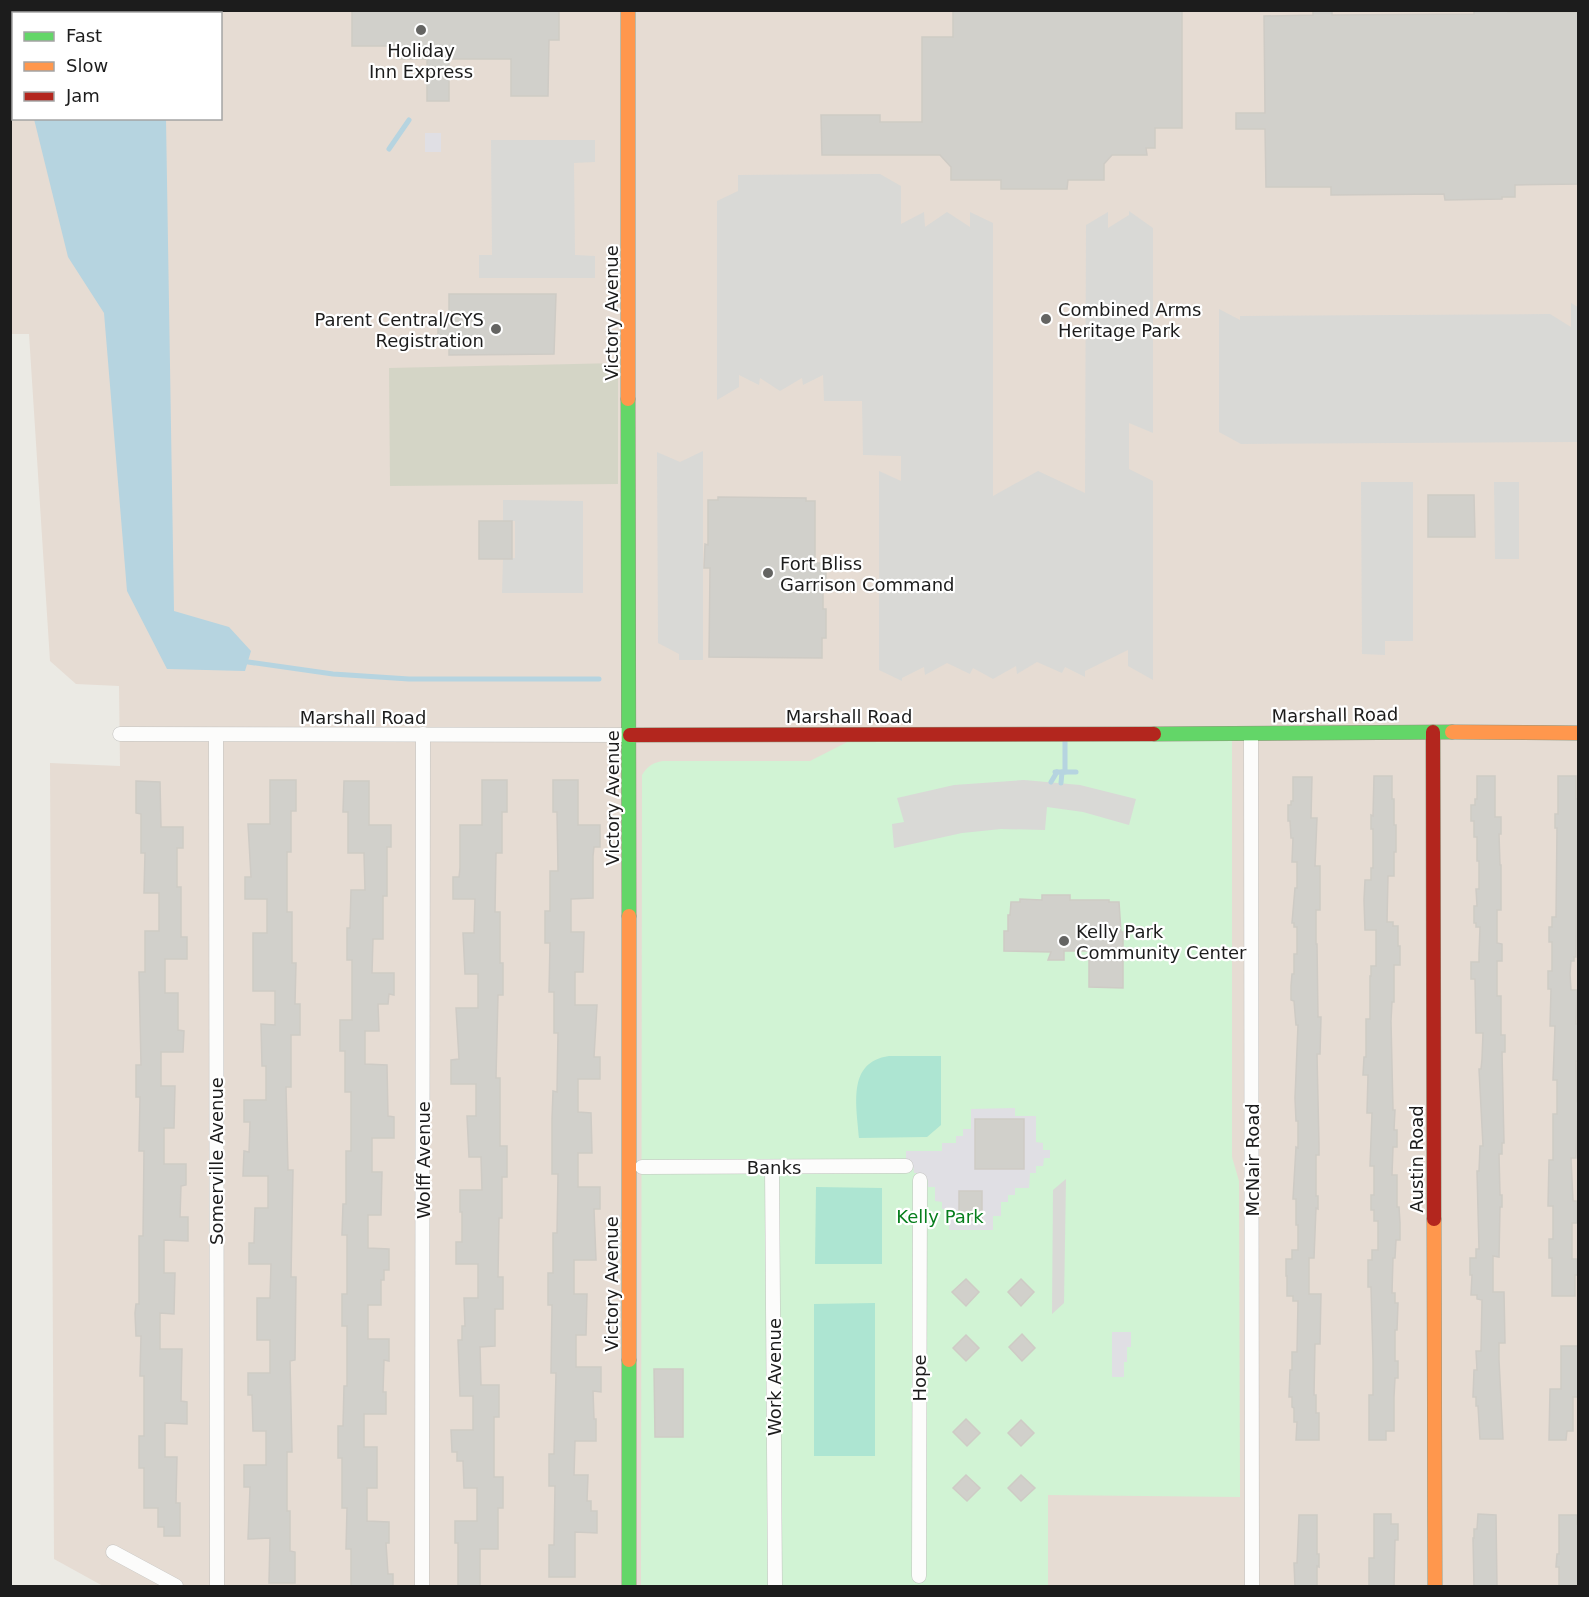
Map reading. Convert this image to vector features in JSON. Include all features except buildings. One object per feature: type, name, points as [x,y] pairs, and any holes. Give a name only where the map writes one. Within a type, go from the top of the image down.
[{"type":"street","name":"Victory Avenue","points":[[628,10],[629,1587]]},
{"type":"street","name":"Austin Road","points":[[1433,732],[1435,1587]]},
{"type":"street","name":"Marshall Road","points":[[120,734],[1578,733]]},
{"type":"street","name":"Wolff Avenue","points":[[422,1587],[423,734]]},
{"type":"street","name":"McNair Road","points":[[1251,734],[1252,1587]]},
{"type":"street","name":"Somerville Avenue","points":[[216,735],[217,1587]]},
{"type":"street","name":"Banks","points":[[642,1167],[906,1166]]},
{"type":"street","name":"Work Avenue","points":[[772,1167],[775,1587]]},
{"type":"street","name":"Hope","points":[[919,1576],[920,1180]]},
{"type":"street","points":[[113,1552],[176,1587]]},
{"type":"shaded area","points":[[10,11],[1578,11],[1578,1586],[103,1586],[54,1559],[50,763],[120,766],[119,686],[76,684],[50,661],[29,334],[11,334]]},
{"type":"shaded area","points":[[425,133],[441,133],[441,152],[425,152]]},
{"type":"shaded area","points":[[491,140],[595,140],[595,162],[574,163],[575,255],[595,256],[595,278],[479,278],[479,255],[492,255]]},
{"type":"shaded area","points":[[880,174],[901,186],[901,224],[924,212],[925,227],[947,212],[970,227],[970,212],[993,223],[993,496],[1038,471],[1085,493],[1086,225],[1108,212],[1108,228],[1129,215],[1129,211],[1153,228],[1153,433],[1129,423],[1129,469],[1153,481],[1153,680],[1128,666],[1128,650],[1085,671],[1085,677],[1065,667],[1062,673],[1037,662],[1017,674],[1016,666],[993,679],[973,668],[970,674],[947,663],[925,675],[924,667],[902,678],[902,681],[879,670],[879,471],[901,481],[901,456],[863,455],[862,401],[824,401],[823,375],[803,385],[802,378],[780,391],[760,378],[759,385],[739,375],[739,387],[717,400],[717,201],[738,191],[738,175]]},
{"type":"shaded area","points":[[1571,303],[1578,307],[1578,442],[1241,444],[1219,432],[1219,309],[1240,320],[1240,316],[1550,314],[1571,327]]},
{"type":"shaded area","points":[[618,363],[618,484],[390,486],[389,368]]},
{"type":"shaded area","points":[[703,451],[703,660],[679,660],[679,654],[658,643],[657,452],[680,462]]},
{"type":"shaded area","points":[[1361,482],[1413,482],[1413,641],[1385,641],[1385,655],[1362,654]]},
{"type":"shaded area","points":[[1494,482],[1519,482],[1519,559],[1495,559]]},
{"type":"shaded area","points":[[503,500],[583,501],[583,593],[502,593],[503,559],[515,558],[515,521],[503,521]]},
{"type":"shaded area","points":[[1024,780],[1080,785],[1136,799],[1129,825],[1083,812],[1047,807],[1045,830],[1001,829],[962,833],[894,848],[892,824],[904,822],[897,798],[954,785]]},
{"type":"shaded area","points":[[1015,1108],[1015,1116],[1036,1116],[1036,1142],[1043,1143],[1043,1150],[1050,1150],[1050,1158],[1044,1158],[1043,1166],[1036,1166],[1036,1173],[1030,1173],[1029,1188],[1015,1188],[1015,1195],[1008,1195],[1008,1202],[1001,1202],[1001,1216],[993,1216],[993,1230],[949,1230],[949,1209],[942,1209],[942,1202],[935,1201],[935,1187],[928,1187],[928,1180],[920,1180],[921,1173],[914,1173],[913,1166],[906,1166],[906,1151],[942,1151],[942,1143],[956,1143],[956,1136],[963,1136],[963,1129],[971,1129],[971,1109]],"holes":[[[959,1191],[981,1191],[981,1220],[959,1220]]]},
{"type":"shaded area","points":[[1066,1179],[1064,1303],[1052,1314],[1053,1190]]},
{"type":"shaded area","points":[[1112,1332],[1131,1332],[1131,1347],[1127,1347],[1127,1362],[1124,1362],[1124,1377],[1112,1377]]},
{"type":"green space","name":"Kelly Park","points":[[863,734],[1232,734],[1232,1157],[1239,1181],[1240,1497],[1048,1495],[1048,1586],[641,1586],[642,775],[651,765],[663,761],[810,761]]},
{"type":"green space","points":[[889,1056],[941,1056],[941,1125],[927,1137],[859,1138],[856,1100],[860,1076],[875,1060]]},
{"type":"green space","points":[[816,1187],[882,1188],[882,1264],[815,1264]]},
{"type":"green space","points":[[875,1303],[875,1456],[814,1456],[814,1304]]},
{"type":"water","points":[[11,11],[164,12],[12,12],[12,23]]},
{"type":"water","points":[[34,120],[166,120],[174,611],[229,627],[251,651],[245,671],[167,669],[127,591],[104,313],[68,257]]},
{"type":"waterway","points":[[389,149],[409,120]]},
{"type":"waterway","points":[[248,662],[333,674],[409,679],[599,679]]},
{"type":"waterway","points":[[1065,739],[1065,772]]},
{"type":"waterway","points":[[1055,772],[1076,772]]},
{"type":"waterway","points":[[1051,782],[1057,772]]},
{"type":"waterway","points":[[1061,783],[1062,772]]},
{"type":"traffic: fast","points":[[628,399],[629,916]]},
{"type":"traffic: fast","points":[[1154,734],[1452,732]]},
{"type":"traffic: fast","points":[[629,1360],[629,1586]]},
{"type":"traffic: slow","points":[[628,10],[628,399]]},
{"type":"traffic: slow","points":[[1452,732],[1578,733]]},
{"type":"traffic: slow","points":[[629,916],[629,1360]]},
{"type":"traffic: slow","points":[[1434,1219],[1435,1586]]},
{"type":"traffic: jam","points":[[1433,732],[1434,1219]]},
{"type":"traffic: jam","points":[[630,735],[1154,734]]},
{"type":"place","name":"Holiday Inn Express","points":[[421,30]]},
{"type":"place","name":"Combined Arms Heritage Park","points":[[1046,319]]},
{"type":"place","name":"Parent Central/CYS Registration","points":[[496,329]]},
{"type":"place","name":"Fort Bliss Garrison Command","points":[[768,573]]},
{"type":"place","name":"Kelly Park Community Center","points":[[1064,941]]}]
